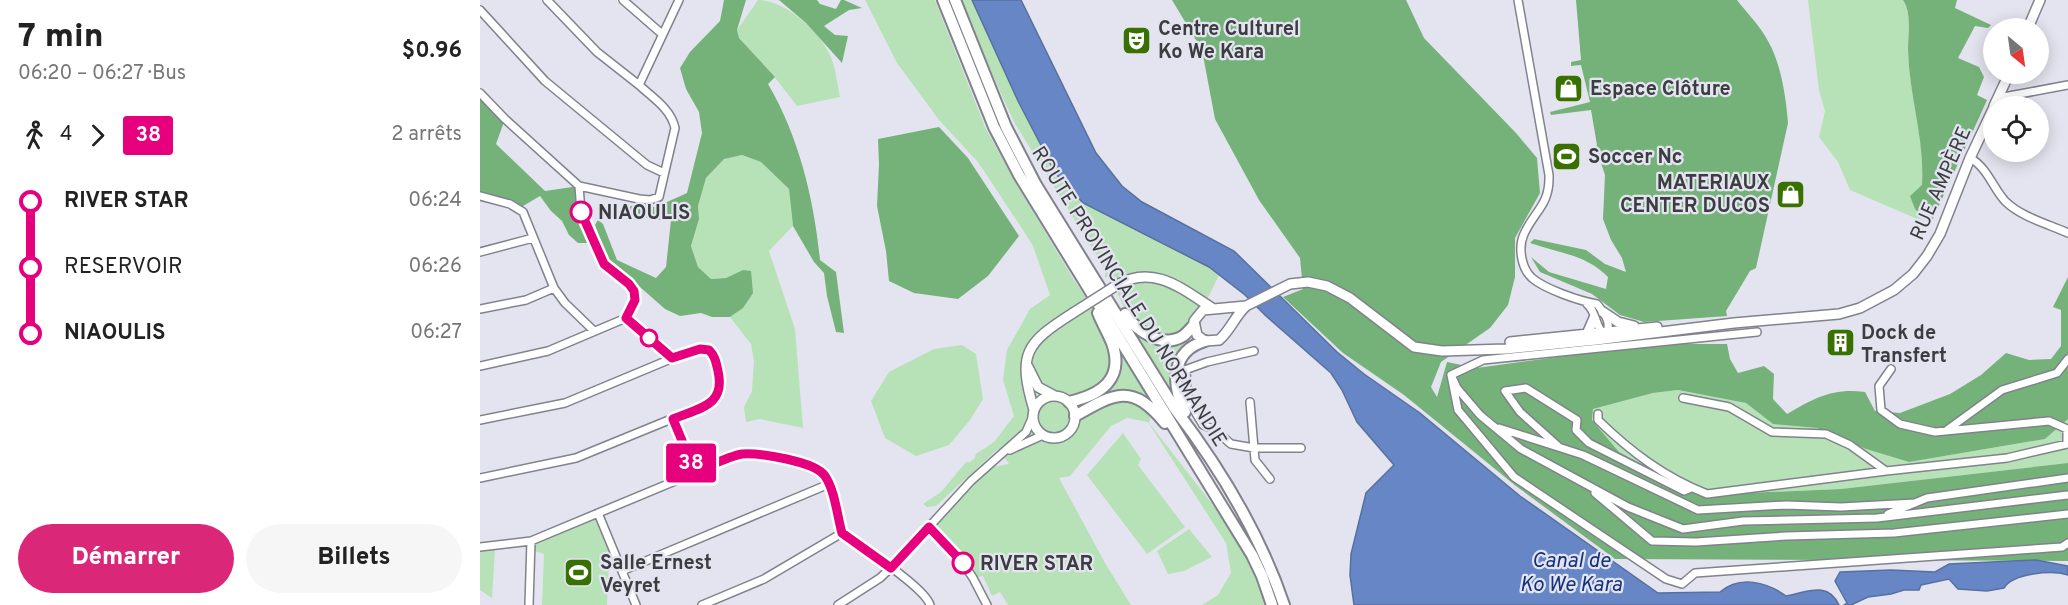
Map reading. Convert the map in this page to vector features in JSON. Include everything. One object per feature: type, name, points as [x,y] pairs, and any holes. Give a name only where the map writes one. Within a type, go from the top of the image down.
[{"type":"highway","name":"ROUTE PROVINCIALE DU NORMANDIE","points":[[943,0],[994,128],[1019,175],[1234,497],[1262,548],[1284,605]]},
{"type":"highway","name":"ROUTE PROVINCIALE DU NORMANDIE","points":[[955,0],[1006,127],[1187,449],[1252,555],[1272,605]]},
{"type":"highway","points":[[1090,280],[1112,295],[1133,326],[1150,336],[1172,340],[1184,335],[1195,321]]},
{"type":"highway","points":[[1069,402],[1101,391],[1111,378],[1116,365],[1112,343],[1090,280]]},
{"type":"highway","points":[[1192,431],[1175,385],[1181,372],[1183,355],[1193,345],[1205,341]]},
{"type":"highway","points":[[1075,416],[1099,402],[1118,395],[1135,398],[1156,412],[1187,449]]},
{"type":"main road","points":[[2032,18],[2040,0]]},
{"type":"main road","name":"RUE AMPÈRE","points":[[1249,305],[1290,284],[1308,282],[1328,286],[1350,298],[1414,347],[1442,351],[1538,346],[1620,338],[1712,325],[1839,314],[1860,308],[1894,290],[1913,274],[1940,234],[1983,130]]},
{"type":"main road","points":[[1027,364],[1038,387],[1064,398],[1069,402],[1075,416],[1073,427],[1065,435],[1052,438],[1043,435],[1036,428],[1025,379],[1027,364],[1032,344],[1043,332],[1117,285],[1132,278],[1147,276],[1164,280],[1182,288],[1225,315],[1227,329]]},
{"type":"main road","points":[[1182,288],[1195,308],[1197,335],[1205,341],[1219,340],[1237,314],[1249,305]]},
{"type":"main road","points":[[1195,321],[1203,310],[1249,305]]},
{"type":"main road","points":[[1603,312],[1618,322],[1646,328]]},
{"type":"main road","points":[[1587,334],[1594,318]]},
{"type":"main road","name":"RUE AMPÈRE","points":[[1460,351],[1506,343],[1587,334],[1698,323],[1712,325]]},
{"type":"main road","points":[[1033,413],[1041,400],[1053,395]]},
{"type":"street","points":[[480,93],[505,119],[579,186],[650,200],[658,197],[675,128],[673,119],[667,110],[639,85],[597,52],[547,0]]},
{"type":"street","points":[[623,0],[662,34]]},
{"type":"street","points":[[639,85],[679,0]]},
{"type":"street","points":[[1518,0],[1550,190],[1521,240],[1524,267],[1532,278],[1585,302],[1597,304],[1608,320],[1605,333]]},
{"type":"street","points":[[480,10],[545,81],[647,165],[664,174]]},
{"type":"street","points":[[2026,96],[2068,85]]},
{"type":"street","points":[[1970,158],[2014,209],[2068,233]]},
{"type":"street","points":[[480,366],[548,351],[626,318],[635,300],[634,291],[629,284],[604,264],[581,212],[579,186]]},
{"type":"street","points":[[480,196],[510,204],[523,212],[554,288],[565,303],[594,331]]},
{"type":"street","points":[[480,252],[532,238]]},
{"type":"street","points":[[480,309],[526,300],[554,288]]},
{"type":"street","points":[[1585,302],[1592,308],[1594,318],[1605,333]]},
{"type":"street","points":[[626,318],[672,358]]},
{"type":"street","points":[[1451,375],[1483,360],[1757,332]]},
{"type":"street","points":[[1538,346],[1605,333],[1620,338]]},
{"type":"street","points":[[480,420],[565,403],[672,358],[700,349],[709,350],[715,356],[721,382],[719,393],[713,402],[576,458],[480,478]]},
{"type":"street","points":[[1254,351],[1207,362],[1181,372],[1191,405],[1203,425],[1215,430],[1231,444],[1254,448],[1301,448]]},
{"type":"street","points":[[1945,432],[2002,390],[2057,373],[2068,359]]},
{"type":"street","points":[[1598,414],[1598,420],[1636,454],[1658,470],[1707,494],[2007,458],[2067,444],[2067,429],[2049,421],[1945,432],[1900,424],[1881,410],[1879,386],[1891,369]]},
{"type":"street","points":[[1451,375],[1457,388],[1480,415],[1521,449],[1628,507],[1683,529],[1743,521],[1878,518],[2068,495]]},
{"type":"street","points":[[1451,375],[1458,410],[1514,477],[1666,579],[1682,585],[1695,573],[2062,547],[2068,543]]},
{"type":"street","points":[[1560,448],[1520,412],[1505,391],[1526,388],[1577,420],[1576,430],[1589,443],[1684,491],[1691,488]]},
{"type":"street","points":[[1683,398],[1729,407],[1772,432],[1826,434],[1850,445],[1886,471]]},
{"type":"street","points":[[1250,402],[1255,460],[1270,479]]},
{"type":"street","points":[[838,605],[880,578],[891,568],[971,481],[1026,432],[1033,413]]},
{"type":"street","points":[[673,419],[695,472]]},
{"type":"street","points":[[1495,427],[1583,455],[1698,510],[1786,505],[1841,507],[1915,503]]},
{"type":"street","points":[[1005,452],[1043,435]]},
{"type":"street","points":[[480,547],[531,542],[741,454],[760,455],[819,469],[829,484],[842,533],[926,596],[930,605]]},
{"type":"street","points":[[1878,518],[1927,498],[2068,478]]},
{"type":"street","points":[[1583,483],[1652,541],[1696,542],[1787,536],[1894,533],[2068,514]]},
{"type":"street","points":[[622,571],[829,484]]},
{"type":"street","points":[[598,513],[636,605]]},
{"type":"street","points":[[929,527],[963,563],[987,605]]},
{"type":"street","points":[[702,605],[764,579],[842,533]]},
{"type":"street","points":[[529,605],[531,542]]},
{"type":"green space","points":[[724,0],[746,0],[737,30],[739,38],[775,77],[768,84],[788,125],[803,169],[814,214],[820,260],[836,272],[844,333],[836,332],[824,273],[814,262],[793,226],[789,189],[761,162],[742,155],[724,159],[706,178],[698,206],[699,219],[691,246],[698,267],[711,279],[726,278],[743,270],[751,271],[753,293],[743,308],[730,317],[712,317],[701,313],[680,316],[665,309],[607,258],[595,225],[598,220],[603,224],[617,260],[656,278],[666,267],[671,220],[652,220],[624,210],[631,206],[656,207],[687,193],[702,133],[699,112],[686,89],[680,68],[690,52],[720,21]]},
{"type":"green space","points":[[758,0],[768,1],[790,11],[818,36],[832,60],[840,97],[797,106],[773,75],[739,38],[737,30]]},
{"type":"green space","points":[[779,0],[817,0],[820,4],[836,9],[841,0],[844,0],[862,8],[849,10],[824,26],[835,35],[848,36],[842,63],[806,23]]},
{"type":"green space","points":[[865,0],[935,0],[985,127],[1011,175],[1074,280],[1155,402],[1149,423],[1252,555],[1272,605],[1202,605],[1218,595],[1231,573],[1226,543],[1148,422],[1127,418],[1111,426],[1070,476],[1059,478],[1105,563],[1131,605],[1008,605],[1000,592],[992,596],[983,576],[973,578],[929,527],[986,468],[1009,464],[998,449],[936,506],[927,507],[923,504],[941,492],[966,462],[970,462],[976,454],[994,442],[1014,416],[1003,380],[1007,350],[1030,309],[1050,295],[1033,246],[978,162],[939,120],[897,63]]},
{"type":"green space","points":[[959,0],[972,0],[1018,101],[1056,174],[1083,203],[1209,267],[1219,275],[1209,296],[1181,339],[1185,347],[1176,400],[1137,338],[1112,280],[1109,276],[1105,278],[1105,269],[1014,122]]},
{"type":"green space","points":[[1172,0],[1406,0],[1424,38],[1516,133],[1537,158],[1540,193],[1515,238],[1515,277],[1508,305],[1490,328],[1441,362],[1431,387],[1437,397],[1447,362],[1476,368],[1655,344],[1727,344],[1730,359],[1738,373],[1764,366],[1774,374],[1773,399],[1787,414],[1824,396],[1853,391],[1865,392],[1875,411],[1900,413],[1950,394],[1981,375],[2006,353],[2029,360],[2051,359],[2061,346],[2061,310],[2053,307],[2068,277],[2068,419],[2045,439],[1909,462],[1866,449],[1817,428],[1773,424],[1746,403],[1678,390],[1653,393],[1593,409],[1592,420],[1619,452],[1698,495],[1841,489],[2068,463],[2068,561],[1615,559],[1516,486],[1404,395],[1343,353],[1283,297],[1303,289],[1300,258],[1259,200],[1215,119],[1202,50]]},
{"type":"green space","points":[[1576,0],[1737,0],[1761,30],[1773,50],[1782,81],[1788,123],[1756,268],[1750,271],[1726,311],[1727,316],[1644,322],[1620,315],[1592,294],[1540,272],[1531,257],[1549,272],[1606,289],[1608,277],[1591,264],[1572,255],[1530,243],[1534,239],[1586,250],[1605,264],[1626,272],[1622,258],[1611,240],[1603,219],[1605,175],[1598,154],[1590,157],[1597,145],[1591,110],[1551,115],[1550,112],[1590,102],[1581,65],[1571,66],[1571,62],[1581,60]]},
{"type":"green space","points":[[1808,0],[1903,0],[1909,19],[1909,68],[1923,170],[1922,187],[1915,209],[1925,220],[1915,218],[1850,190],[1838,162],[1819,137],[1825,111],[1819,90]]},
{"type":"green space","points":[[1903,0],[1957,0],[1955,8],[1983,21],[1983,27],[1975,26],[1958,58],[1979,67],[1983,75],[1977,95],[1983,98],[1983,109],[1932,221],[1925,220],[1915,209],[1910,196],[1922,185],[1922,168],[1909,67],[1909,17]]},
{"type":"green space","points":[[480,93],[505,119],[496,144],[545,191],[579,186],[581,212],[594,239],[588,243],[578,243],[569,235],[562,221],[540,196],[518,209],[480,196]]},
{"type":"green space","points":[[939,127],[968,158],[1019,236],[988,276],[958,299],[914,293],[889,281],[877,206],[878,139]]},
{"type":"green space","points":[[741,155],[761,162],[789,189],[793,226],[769,251],[795,329],[803,428],[760,419],[746,422],[744,407],[752,391],[754,361],[751,344],[730,317],[743,308],[743,270],[726,278],[711,279],[698,267],[691,246],[699,219],[698,206],[706,178],[724,159]]},
{"type":"green space","points":[[962,345],[976,354],[983,399],[970,420],[949,445],[916,456],[885,438],[871,401],[889,372],[934,349]]},
{"type":"green space","points":[[1678,390],[1746,403],[1773,424],[1817,428],[1866,449],[1909,462],[2045,439],[2068,419],[2068,463],[1841,489],[1698,495],[1619,452],[1592,420],[1593,409],[1653,393]]},
{"type":"green space","points":[[1123,433],[1141,459],[1138,465],[1185,527],[1147,554],[1087,475]]},
{"type":"green space","points":[[598,513],[610,541],[607,605],[542,605],[544,554],[531,550],[531,541]]},
{"type":"green space","points":[[1189,529],[1212,557],[1184,571],[1168,574],[1157,551]]},
{"type":"green space","points":[[495,549],[492,598],[480,590],[480,551]]},
{"type":"water","name":"Canal de Ko We Kara","points":[[972,0],[1021,0],[1096,153],[1122,186],[1142,202],[1234,251],[1337,352],[1364,374],[1420,413],[1520,496],[1658,593],[1720,592],[1736,583],[1753,582],[1770,587],[1786,596],[1823,591],[1829,593],[1839,605],[1354,605],[1350,575],[1351,554],[1366,493],[1394,465],[1357,422],[1331,373],[1245,295],[1209,267],[1083,203],[1056,174],[1018,101]]},
{"type":"water","points":[[2036,560],[2068,566],[2068,575],[2033,574],[2016,579],[2004,588],[1987,591],[1958,589],[1949,579],[1921,585],[1919,590],[1904,590],[1868,597],[1851,605],[1844,605],[1847,603],[1835,581],[1840,572],[1891,570],[1935,572],[1949,564]]},
{"type":"bus line","name":"38","points":[[581,212],[604,264],[629,284],[634,291],[635,300],[626,318],[672,358],[700,349],[709,350],[715,356],[721,382],[719,393],[713,402],[673,419],[695,472],[741,454],[760,455],[812,466],[819,469],[829,484],[842,533],[891,568],[929,527],[963,563]]},
{"type":"place","name":"Centre Culturel Ko We Kara","points":[[1137,40]]},
{"type":"place","name":"Espace Clôture","points":[[1569,88]]},
{"type":"place","name":"Soccer Nc","points":[[1567,156]]},
{"type":"place","name":"MATERIAUX CENTER DUCOS","points":[[1791,194]]},
{"type":"place","name":"NIAOULIS","points":[[581,212]]},
{"type":"place","name":"Dock de Transfert","points":[[1840,343]]},
{"type":"place","name":"RIVER STAR","points":[[963,563]]},
{"type":"place","name":"Salle Ernest Veyret","points":[[579,573]]}]
